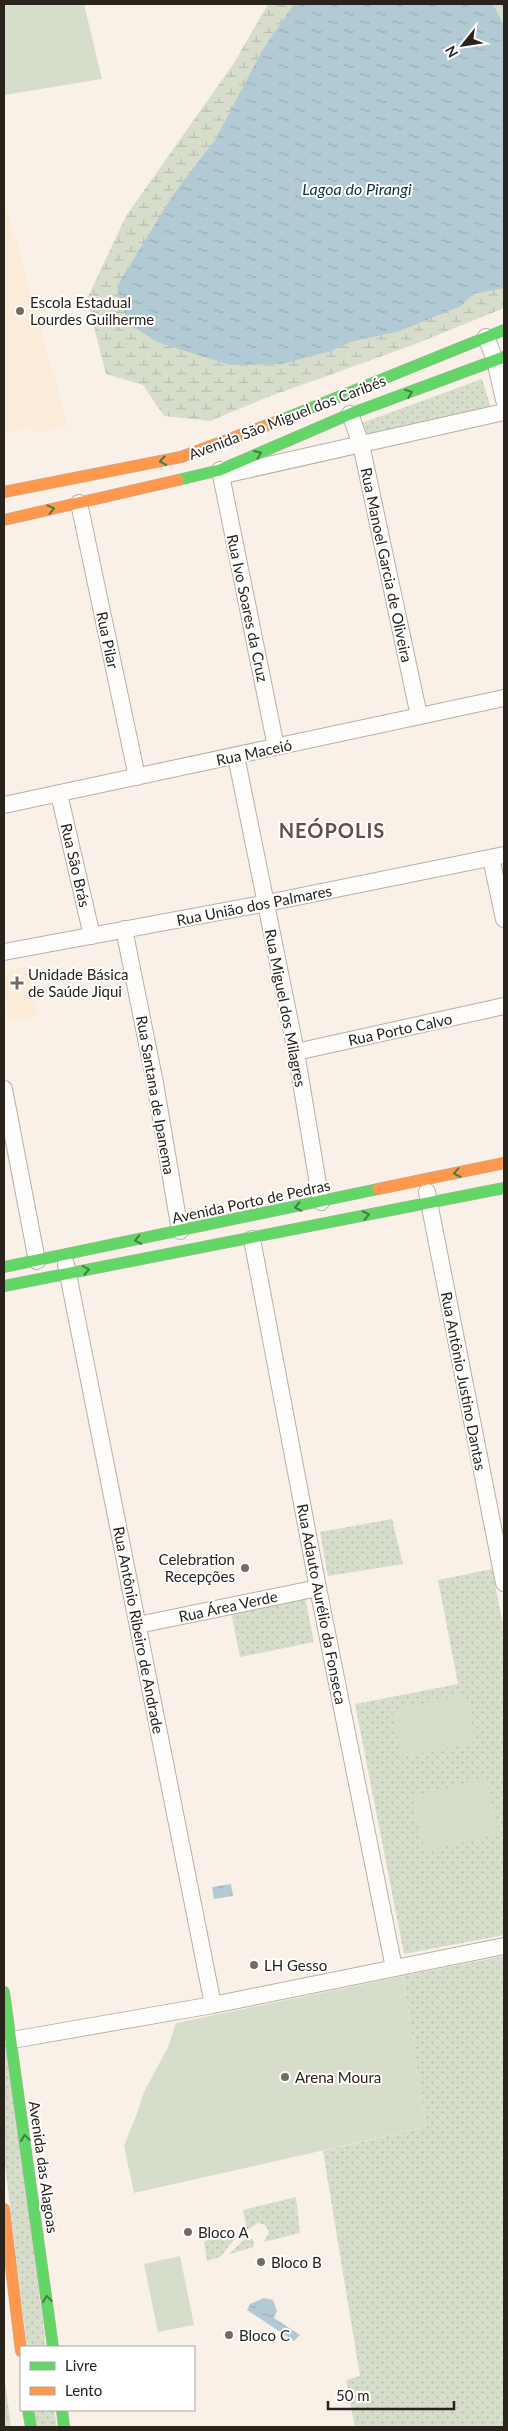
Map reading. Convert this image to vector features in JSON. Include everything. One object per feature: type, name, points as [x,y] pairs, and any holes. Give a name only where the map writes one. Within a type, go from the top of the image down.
[{"type":"main road","name":"Avenida São Miguel dos Caribés","points":[[4,492],[181,457],[326,404],[504,330]]},
{"type":"main road","name":"Avenida São Miguel dos Caribés","points":[[5,520],[220,473],[350,414],[500,358]]},
{"type":"main road","points":[[4,504],[5,520]]},
{"type":"main road","name":"Avenida Porto de Pedras","points":[[4,1267],[504,1163]]},
{"type":"main road","points":[[4,1286],[252,1239],[504,1188]]},
{"type":"main road","name":"Avenida das Alagoas","points":[[4,1992],[53,2346]]},
{"type":"main road","points":[[4,2209],[20,2346]]},
{"type":"main road","points":[[28,2411],[31,2427]]},
{"type":"main road","points":[[62,2411],[64,2427]]},
{"type":"street","points":[[486,337],[500,358],[504,400]]},
{"type":"street","name":"Avenida São Miguel dos Caribés","points":[[220,473],[504,412]]},
{"type":"street","name":"Rua Manoel Garcia de Oliveira","points":[[350,414],[361,444],[419,716]]},
{"type":"street","name":"Rua Ivo Soares da Cruz","points":[[220,473],[276,747]]},
{"type":"street","name":"Rua Pilar","points":[[78,503],[137,777]]},
{"type":"street","name":"Rua Maceió","points":[[4,805],[504,698]]},
{"type":"street","name":"Rua Miguel dos Milagres","points":[[236,756],[296,1052],[321,1202]]},
{"type":"street","name":"Rua São Brás","points":[[59,794],[92,936]]},
{"type":"street","points":[[498,857],[504,919]]},
{"type":"street","name":"Rua União dos Palmares","points":[[4,952],[267,904],[498,857]]},
{"type":"street","name":"Rua Santana de Ipanema","points":[[124,929],[155,1083],[180,1231]]},
{"type":"street","name":"Rua Porto Calvo","points":[[296,1052],[504,1006]]},
{"type":"street","points":[[4,1089],[37,1261]]},
{"type":"street","name":"Rua Antônio Justino Dantas","points":[[424,1180],[504,1582]]},
{"type":"street","name":"Rua Adauto Aurélio da Fonseca","points":[[252,1239],[318,1588],[394,1968]]},
{"type":"street","name":"Rua Antônio Ribeiro de Andrade","points":[[65,1255],[214,2005]]},
{"type":"street","name":"Rua Área Verde","points":[[138,1624],[318,1588]]},
{"type":"street","points":[[12,2040],[214,2005],[504,1946]]},
{"type":"shaded area","name":"Escola Estadual Lourdes Guilherme","points":[[4,197],[68,426],[39,433],[26,428],[4,434]]},
{"type":"shaded area","name":"Unidade Básica de Saúde Jiqui","points":[[26,966],[38,1016],[10,1022],[4,995],[4,971]]},
{"type":"green space","points":[[4,4],[84,4],[102,79],[4,95]]},
{"type":"green space","name":"Lagoa do Pirangi","points":[[268,4],[504,4],[504,308],[413,345],[268,397],[210,421],[164,416],[143,385],[106,374],[87,299],[126,216],[234,63]]},
{"type":"green space","points":[[482,379],[491,408],[366,440],[362,423]]},
{"type":"green space","points":[[392,1519],[403,1564],[328,1576],[320,1532]]},
{"type":"green space","points":[[492,1569],[504,1630],[504,1935],[404,1954],[355,1704],[458,1684],[438,1580]]},
{"type":"green space","points":[[305,1597],[314,1642],[240,1657],[231,1612]]},
{"type":"green space","points":[[466,1695],[475,1742],[402,1757],[392,1710]]},
{"type":"green space","points":[[486,1779],[499,1834],[425,1851],[412,1796]]},
{"type":"green space","points":[[504,1956],[504,2427],[355,2427],[346,2380],[360,2376],[323,2151],[426,2127],[403,1976]]},
{"type":"green space","name":"Arena Moura","points":[[403,1976],[426,2127],[134,2193],[124,2146],[144,2092],[168,2047],[176,2023]]},
{"type":"green space","points":[[4,2018],[46,2346],[27,2346],[4,2156]]},
{"type":"green space","points":[[296,2197],[300,2233],[264,2242],[269,2232],[265,2225],[258,2223],[247,2230],[243,2210]]},
{"type":"green space","points":[[239,2234],[220,2257],[207,2261],[204,2241]]},
{"type":"green space","points":[[246,2238],[253,2239],[254,2247],[229,2254]]},
{"type":"green space","points":[[180,2256],[194,2325],[158,2332],[144,2264]]},
{"type":"green space","points":[[4,2374],[11,2427],[4,2427]]},
{"type":"green space","points":[[34,2411],[54,2411],[57,2427],[37,2427]]},
{"type":"water","name":"Lagoa do Pirangi","points":[[294,4],[493,4],[504,26],[504,244],[502,247],[504,249],[504,288],[473,294],[461,306],[400,331],[350,342],[331,351],[282,364],[230,365],[160,343],[133,327],[120,306],[117,286],[173,195],[215,140],[262,51]]},
{"type":"water","points":[[231,1884],[233,1896],[214,1899],[212,1887]]},
{"type":"water","points":[[264,2298],[273,2300],[277,2311],[274,2318],[300,2335],[294,2341],[247,2310],[250,2304]]},
{"type":"traffic: fast","points":[[281,420],[504,330]]},
{"type":"traffic: fast","points":[[178,480],[220,470],[350,414],[504,357]]},
{"type":"traffic: fast","points":[[4,1286],[504,1188]]},
{"type":"traffic: fast","points":[[4,1267],[378,1189]]},
{"type":"traffic: fast","points":[[4,1992],[53,2346]]},
{"type":"traffic: fast","points":[[28,2411],[31,2427]]},
{"type":"traffic: fast","points":[[62,2411],[64,2427]]},
{"type":"traffic: slow","points":[[4,492],[181,457],[281,420]]},
{"type":"traffic: slow","points":[[4,520],[178,480]]},
{"type":"traffic: slow","points":[[378,1189],[504,1163]]},
{"type":"traffic: slow","points":[[4,2209],[20,2346]]},
{"type":"place","name":"Escola Estadual Lourdes Guilherme","points":[[20,311]]},
{"type":"place","name":"Unidade Básica de Saúde Jiqui","points":[[17,983]]},
{"type":"place","name":"Celebration Recepções","points":[[245,1568]]},
{"type":"place","name":"LH Gesso","points":[[254,1965]]},
{"type":"place","name":"Arena Moura","points":[[285,2077]]},
{"type":"place","name":"Bloco A","points":[[188,2232]]},
{"type":"place","name":"Bloco B","points":[[261,2262]]},
{"type":"place","name":"Bloco C","points":[[229,2335]]},
{"type":"district","name":"NEÓPOLIS","points":[[332,830]]}]
